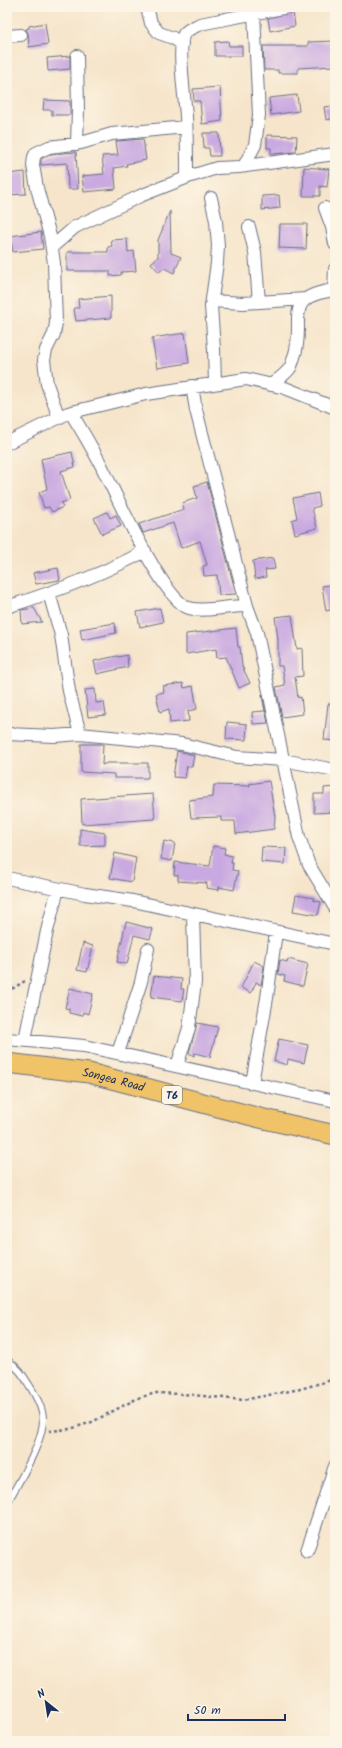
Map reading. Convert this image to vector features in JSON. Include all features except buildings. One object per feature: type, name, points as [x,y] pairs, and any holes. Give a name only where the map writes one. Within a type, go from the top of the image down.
[{"type":"highway","name":"Songea Road","points":[[7,1062],[89,1073],[260,1118],[335,1134]]},
{"type":"street","points":[[147,7],[151,24],[159,33],[173,38],[182,44]]},
{"type":"street","points":[[187,177],[182,44],[184,34],[187,30],[200,24],[258,11],[288,7]]},
{"type":"street","points":[[244,166],[255,145],[259,115],[258,11]]},
{"type":"street","points":[[7,36],[21,35]]},
{"type":"street","points":[[77,144],[78,56]]},
{"type":"street","points":[[59,418],[47,384],[44,360],[46,350],[54,334],[56,323],[54,263],[50,236],[37,188],[33,165],[36,153],[49,147],[77,144],[112,134],[186,127]]},
{"type":"street","points":[[52,247],[75,227],[140,196],[187,177],[217,168],[335,154]]},
{"type":"street","points":[[211,198],[216,221],[218,246],[212,301],[215,383]]},
{"type":"street","points":[[325,208],[335,244]]},
{"type":"street","points":[[249,227],[255,252],[259,302]]},
{"type":"street","points":[[271,385],[290,368],[297,349],[297,314],[300,303],[312,295],[335,290],[335,269]]},
{"type":"street","points":[[212,301],[242,303],[306,299]]},
{"type":"street","points":[[7,443],[71,413],[146,394],[246,379],[285,388],[311,397],[335,408]]},
{"type":"street","points":[[192,386],[196,410],[247,606],[257,634],[299,837],[309,865],[335,908]]},
{"type":"street","points":[[71,413],[100,463],[145,551],[167,588],[178,601],[189,608],[203,609],[247,606]]},
{"type":"street","points":[[7,607],[30,601],[124,562],[145,551]]},
{"type":"street","points":[[49,593],[61,635],[70,691],[80,734]]},
{"type":"street","points":[[7,734],[54,736],[80,734],[182,744],[237,757],[283,760],[335,770]]},
{"type":"street","points":[[7,878],[58,889],[133,901],[335,944]]},
{"type":"street","points":[[25,1040],[38,972],[58,889]]},
{"type":"street","points":[[177,1066],[188,1028],[195,982],[193,914]]},
{"type":"street","points":[[252,1083],[267,998],[276,932]]},
{"type":"street","points":[[118,1053],[141,982],[148,948]]},
{"type":"street","points":[[7,1039],[84,1046],[335,1101]]},
{"type":"street","points":[[307,1551],[335,1466]]},
{"type":"lane","points":[[7,1360],[19,1368],[38,1399],[43,1418],[40,1438],[7,1504]]},
{"type":"path","points":[[7,992],[38,972]]},
{"type":"path","points":[[41,1432],[70,1429],[92,1422],[138,1398],[156,1393],[243,1400],[300,1389],[335,1379]]}]
